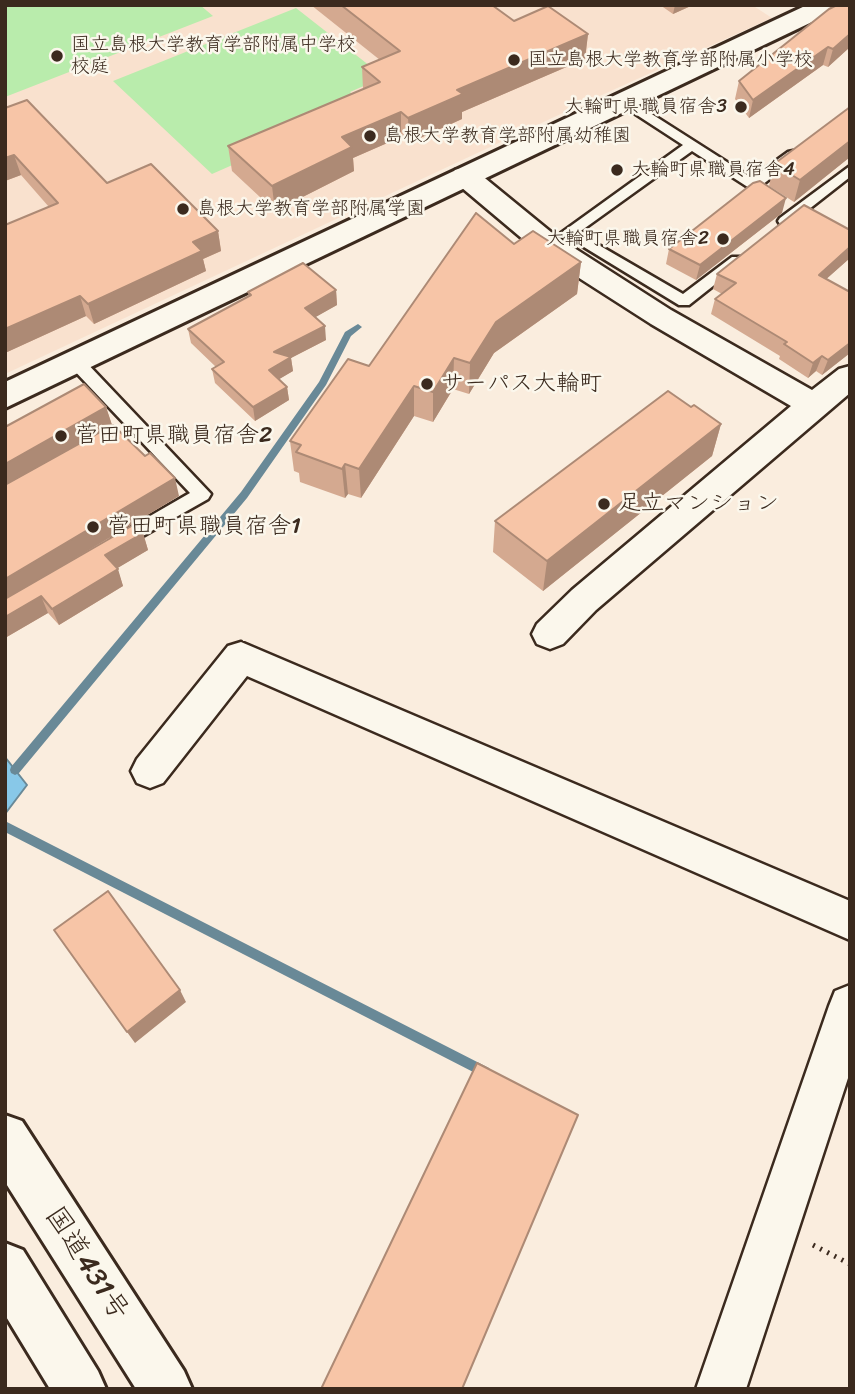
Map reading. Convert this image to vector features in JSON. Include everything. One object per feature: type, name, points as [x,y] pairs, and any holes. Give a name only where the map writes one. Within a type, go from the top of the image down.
[{"type":"main road","points":[[5,396],[805,16]]},
{"type":"main road","name":"国道431号","points":[[5,1138],[166,1389]]},
{"type":"main road","points":[[5,1268],[80,1389]]},
{"type":"street","points":[[465,176],[547,244],[661,317],[813,405]]},
{"type":"street","points":[[550,634],[584,600],[813,405],[850,377]]},
{"type":"street","points":[[150,771],[241,657],[850,921]]},
{"type":"street","points":[[721,1389],[850,1006]]},
{"type":"lane","points":[[625,101],[795,213]]},
{"type":"lane","points":[[692,145],[568,233],[684,301],[745,253]]},
{"type":"lane","points":[[752,185],[807,145]]},
{"type":"lane","points":[[775,229],[850,170]]},
{"type":"lane","points":[[76,362],[129,427],[202,494],[98,556]]},
{"type":"shaded area","name":"島根大学教育学部附属学園","points":[[5,5],[752,5],[772,18],[5,374]]},
{"type":"green space","name":"国立島根大学教育学部附属中学校 校庭","points":[[5,5],[200,5],[213,16],[5,97]]},
{"type":"green space","points":[[296,8],[384,77],[350,92],[366,106],[212,174],[113,81]]},
{"type":"water","points":[[5,757],[27,785],[5,814]]},
{"type":"building","points":[[341,5],[492,5],[514,21],[548,6],[588,34],[457,90],[463,94],[408,118],[401,112],[342,137],[352,147],[272,186],[228,146],[380,82],[362,67],[400,51]]},
{"type":"building","points":[[837,5],[850,5],[850,34],[833,49],[828,47],[753,100],[739,81]]},
{"type":"building","points":[[27,100],[107,183],[151,164],[218,231],[193,242],[202,251],[88,304],[80,296],[5,329],[5,225],[58,203],[14,155],[5,158],[5,108]]},
{"type":"building","points":[[850,107],[850,141],[800,180],[774,164]]},
{"type":"building","points":[[760,181],[786,198],[700,265],[669,249],[753,183]]},
{"type":"building","points":[[804,205],[850,230],[850,247],[819,275],[850,292],[850,343],[828,360],[822,356],[813,363],[784,344],[787,342],[715,299],[736,283],[717,274]]},
{"type":"building","points":[[476,213],[514,244],[533,231],[581,262],[496,322],[470,363],[454,358],[433,392],[414,386],[359,469],[345,464],[342,469],[296,452],[301,445],[290,441],[348,359],[369,366]]},
{"type":"building","points":[[303,263],[336,290],[305,308],[325,326],[274,352],[291,357],[269,370],[287,387],[253,407],[212,369],[224,362],[188,329],[251,295],[248,292]]},
{"type":"building","points":[[84,384],[106,407],[5,464],[5,427]]},
{"type":"building","points":[[668,391],[721,424],[547,561],[495,521]]},
{"type":"building","points":[[113,425],[145,456],[150,453],[175,478],[5,579],[5,485]]},
{"type":"building","points":[[135,524],[143,533],[105,555],[118,569],[52,609],[41,596],[5,617],[5,599]]},
{"type":"building","points":[[108,891],[180,990],[127,1032],[54,930]]},
{"type":"building","points":[[477,1063],[578,1115],[462,1389],[321,1389]]},
{"type":"waterway","points":[[15,770],[244,495],[323,383],[348,334],[358,327]]},
{"type":"waterway","points":[[5,826],[485,1072]]},
{"type":"place","name":"国立島根大学教育学部附属中学校 校庭","points":[[57,56]]},
{"type":"place","name":"国立島根大学教育学部附属小学校","points":[[514,60]]},
{"type":"place","name":"大輪町県職員宿舎3","points":[[741,107]]},
{"type":"place","name":"島根大学教育学部附属幼稚園","points":[[370,136]]},
{"type":"place","name":"大輪町県職員宿舎4","points":[[617,170]]},
{"type":"place","name":"島根大学教育学部附属学園","points":[[183,209]]},
{"type":"place","name":"大輪町県職員宿舎2","points":[[723,239]]},
{"type":"place","name":"サーパス大輪町","points":[[427,384]]},
{"type":"place","name":"菅田町県職員宿舎2","points":[[61,436]]},
{"type":"place","name":"足立マンション","points":[[604,504]]},
{"type":"place","name":"菅田町県職員宿舎1","points":[[93,527]]}]
